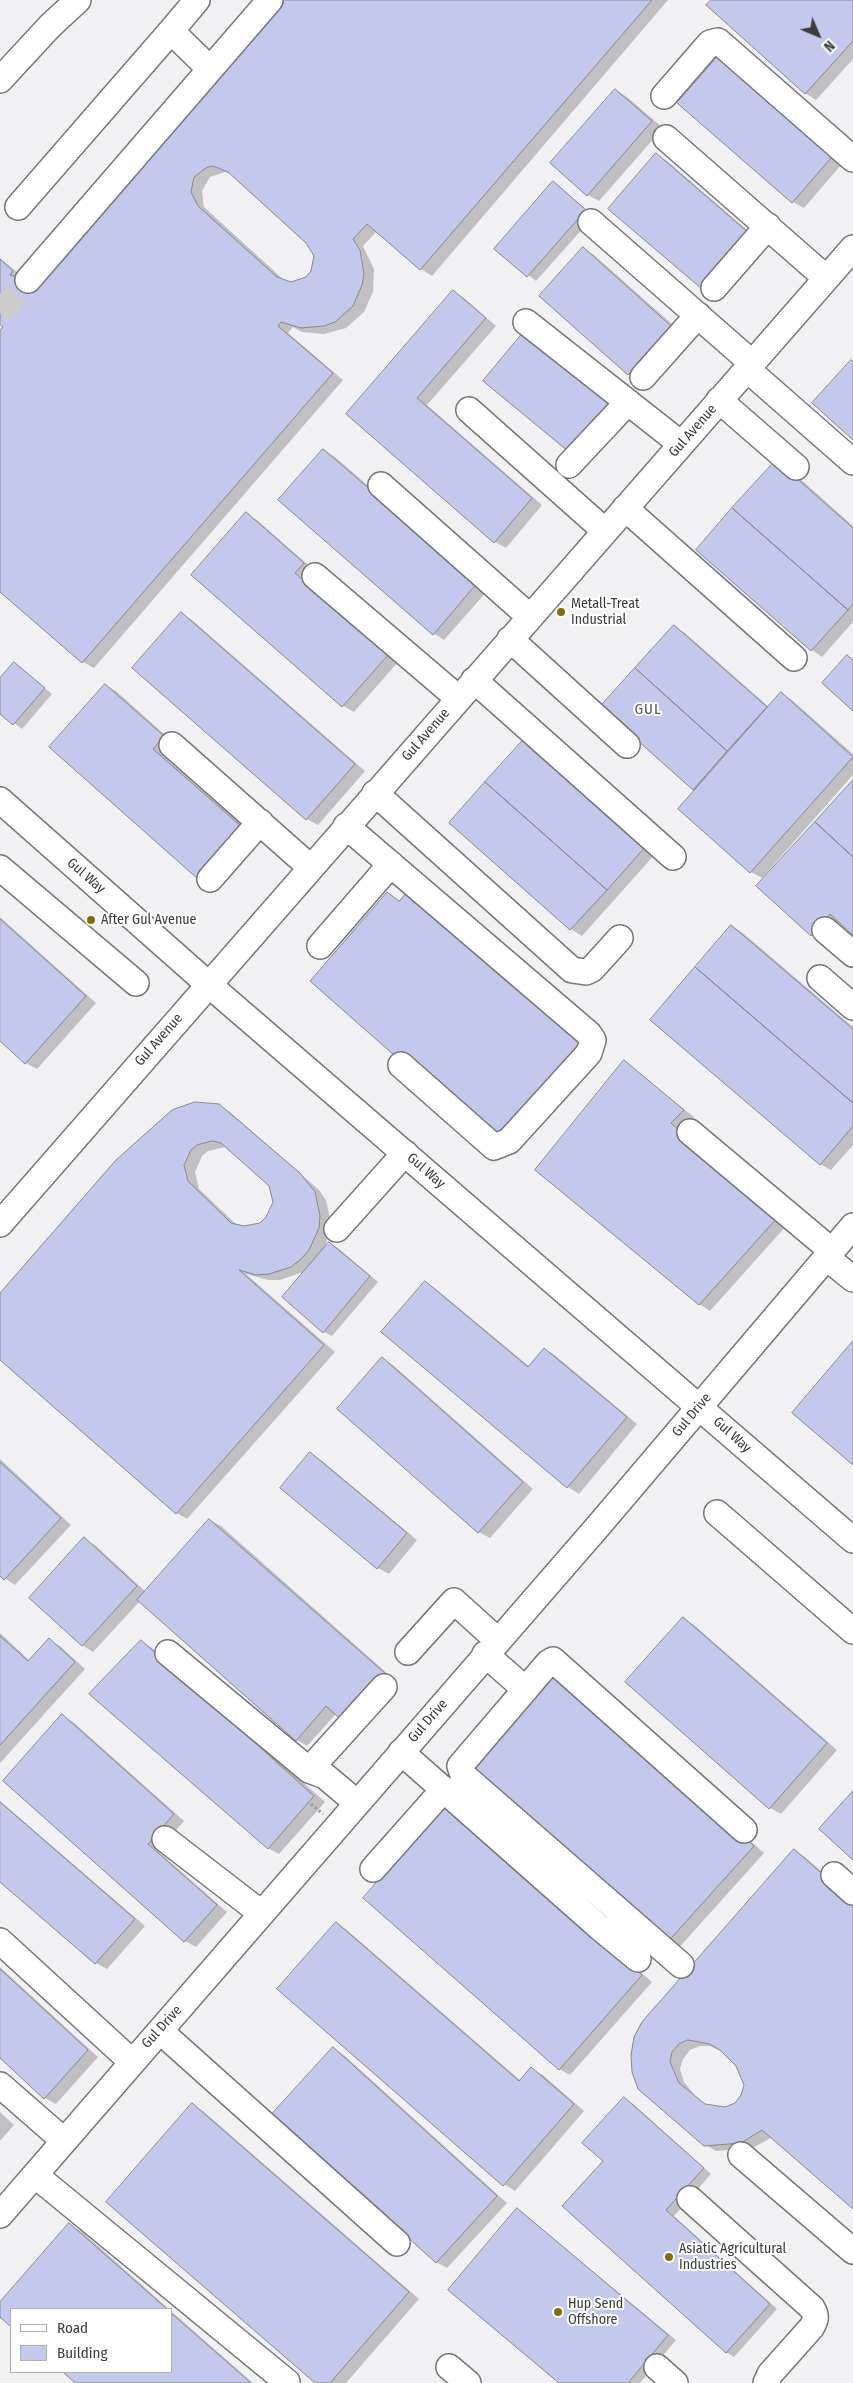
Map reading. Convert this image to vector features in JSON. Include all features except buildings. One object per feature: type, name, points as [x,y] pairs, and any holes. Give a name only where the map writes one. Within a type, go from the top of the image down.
[{"type":"street","points":[[0,80],[50,26],[78,0]]},
{"type":"street","points":[[18,207],[197,0]]},
{"type":"street","points":[[28,280],[270,0]]},
{"type":"street","points":[[172,31],[210,69]]},
{"type":"street","points":[[664,96],[710,43],[718,41],[853,159]]},
{"type":"street","points":[[666,138],[768,226],[843,265]]},
{"type":"street","points":[[591,222],[698,315],[749,366],[853,462]]},
{"type":"street","points":[[714,288],[768,226]]},
{"type":"street","name":"Gul Avenue","points":[[0,1224],[719,400],[843,265]]},
{"type":"street","points":[[643,377],[698,315]]},
{"type":"street","points":[[526,322],[681,444]]},
{"type":"street","points":[[719,400],[796,467]]},
{"type":"street","points":[[569,465],[628,402]]},
{"type":"street","points":[[469,410],[605,531]]},
{"type":"street","points":[[381,485],[530,617]]},
{"type":"street","points":[[625,508],[794,658]]},
{"type":"street","points":[[314,576],[466,689],[673,857]]},
{"type":"street","points":[[510,639],[627,745]]},
{"type":"street","points":[[172,745],[310,867]]},
{"type":"street","points":[[375,793],[572,970],[586,972],[592,969],[620,938]]},
{"type":"street","name":"Gul Way","points":[[0,800],[208,984],[853,1540]]},
{"type":"street","points":[[210,879],[260,822]]},
{"type":"street","points":[[346,826],[589,1034],[593,1040],[588,1053],[509,1141],[494,1147],[401,1065]]},
{"type":"street","points":[[320,946],[391,864]]},
{"type":"street","points":[[0,868],[136,983]]},
{"type":"street","points":[[825,930],[853,954]]},
{"type":"street","points":[[820,978],[853,1007]]},
{"type":"street","points":[[690,1132],[829,1254],[853,1279]]},
{"type":"street","points":[[337,1229],[405,1153]]},
{"type":"street","name":"Gul Drive","points":[[0,2215],[492,1647],[853,1226]]},
{"type":"street","points":[[717,1513],[853,1631]]},
{"type":"street","points":[[408,1652],[454,1601],[525,1689]]},
{"type":"street","points":[[168,1653],[310,1770],[325,1776],[357,1803]]},
{"type":"street","points":[[681,1965],[460,1771],[463,1761],[548,1663],[555,1661],[744,1830]]},
{"type":"street","points":[[310,1770],[384,1686]]},
{"type":"street","points":[[401,1752],[592,1921],[638,1959]]},
{"type":"street","points":[[373,1869],[444,1789]]},
{"type":"street","points":[[165,1838],[261,1913]]},
{"type":"street","points":[[834,1875],[853,1892]]},
{"type":"street","points":[[0,1941],[132,2061]]},
{"type":"street","points":[[160,2031],[397,2243]]},
{"type":"street","points":[[0,2085],[63,2140]]},
{"type":"street","points":[[741,2154],[853,2251]]},
{"type":"street","points":[[35,2175],[287,2382]]},
{"type":"street","points":[[690,2199],[812,2308],[816,2314],[816,2320],[811,2328],[770,2374],[766,2383]]},
{"type":"street","points":[[449,2367],[468,2383]]},
{"type":"tunnel","points":[[0,313],[28,280]]},
{"type":"place","name":"Metall-Treat Industrial","points":[[561,612]]},
{"type":"place","name":"After Gul Avenue","points":[[91,920]]},
{"type":"place","name":"Asiatic Agricultural Industries","points":[[669,2257]]},
{"type":"place","name":"Hup Send Offshore","points":[[558,2312]]},
{"type":"district","name":"GUL","points":[[648,710]]}]
